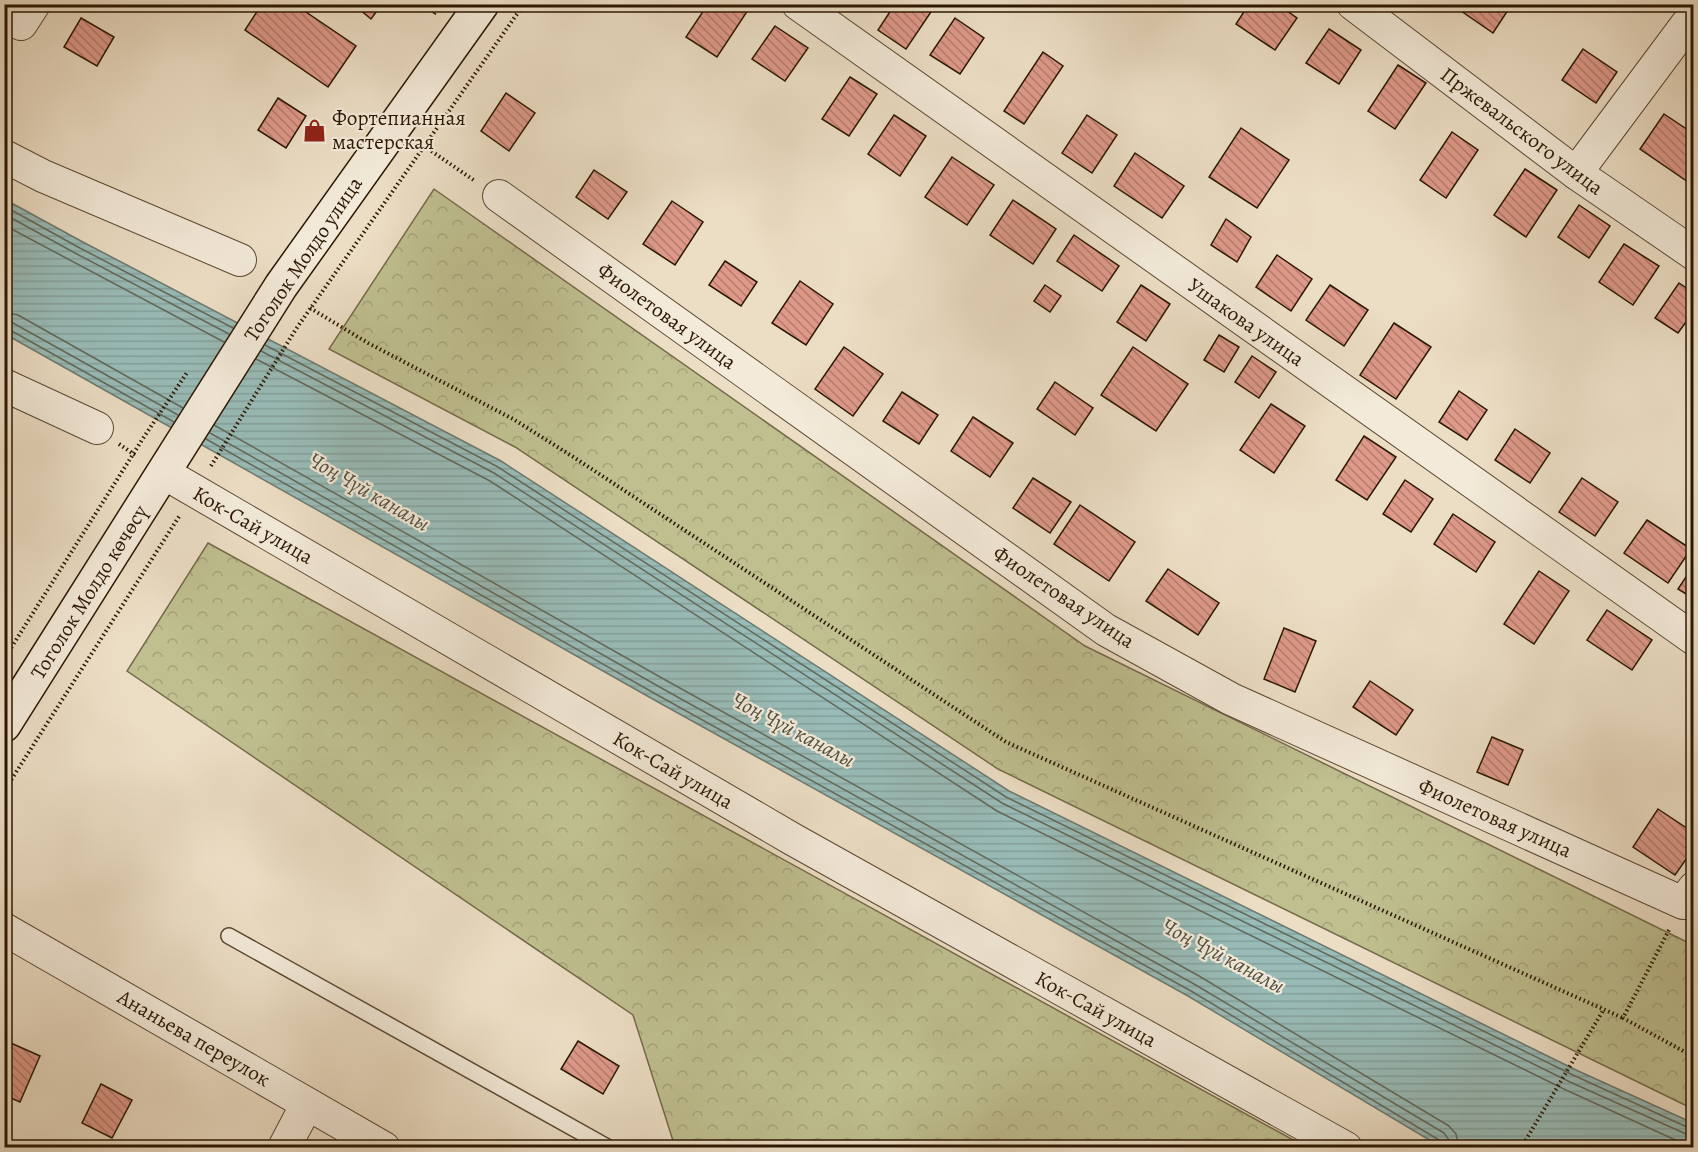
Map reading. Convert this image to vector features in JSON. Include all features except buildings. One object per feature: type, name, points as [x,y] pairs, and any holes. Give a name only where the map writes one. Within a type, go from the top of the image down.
[{"type":"main road","name":"Тоголок Молдо улица","points":[[168,466],[273,299],[482,4]]},
{"type":"main road","name":"Тоголок Молдо көчөсү","points":[[4,725],[168,466]]},
{"type":"street","name":"Ушакова улица","points":[[798,4],[1694,639]]},
{"type":"street","name":"Пржевальского улица","points":[[1353,4],[1576,173],[1694,254]]},
{"type":"street","points":[[1576,173],[1687,24],[1694,29]]},
{"type":"street","points":[[4,156],[43,176],[240,260]]},
{"type":"street","name":"Фиолетовая улица","points":[[499,196],[1107,630],[1231,699],[1688,895]]},
{"type":"street","points":[[4,385],[97,428]]},
{"type":"street","name":"Кок-Сай улица","points":[[168,466],[794,840],[1346,1148]]},
{"type":"street","name":"Ананьева переулок","points":[[4,929],[384,1148]]},
{"type":"street","points":[[284,1148],[308,1104]]},
{"type":"lane","points":[[229,936],[609,1148]]},
{"type":"path","points":[[4,791],[199,486],[296,329],[524,4]]},
{"type":"path","points":[[423,146],[499,196]]},
{"type":"path","points":[[310,308],[368,343],[522,425],[575,458],[1006,742],[1604,1009],[1694,1057]]},
{"type":"path","points":[[97,428],[133,454],[168,466]]},
{"type":"path","points":[[4,659],[142,441]]},
{"type":"path","points":[[1623,1018],[1688,895]]},
{"type":"path","points":[[1521,1148],[1604,1009]]},
{"type":"green space","points":[[434,189],[1085,646],[1693,945],[1693,1109],[998,769],[515,447],[329,349]]},
{"type":"green space","points":[[208,543],[1306,1147],[675,1147],[633,1015],[127,671]]},
{"type":"water","name":"Чоң Чүй каналы","points":[[4,199],[501,461],[1009,791],[1576,1070],[1693,1123],[1693,1147],[1441,1147],[1188,996],[658,702],[5,334]]},
{"type":"place","name":"Фортепианная мастерская","points":[[314,130]]}]
